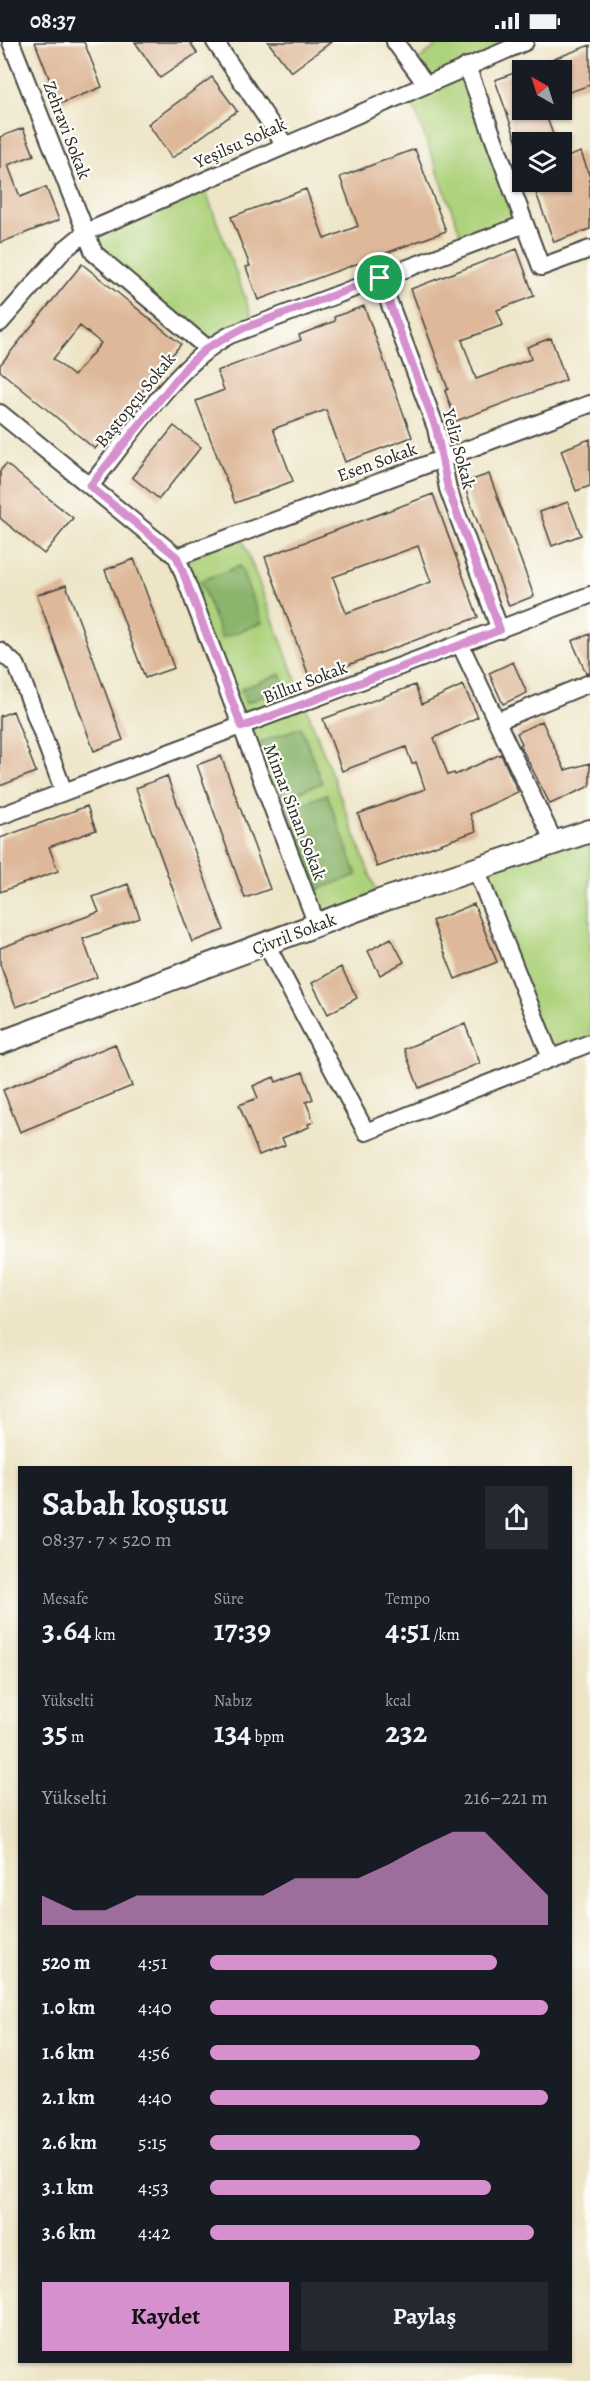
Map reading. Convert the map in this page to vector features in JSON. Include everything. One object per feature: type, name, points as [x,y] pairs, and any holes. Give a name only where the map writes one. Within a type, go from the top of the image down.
[{"type":"street","name":"Zehravi Sokak","points":[[11,42],[94,253],[207,348]]},
{"type":"street","points":[[215,42],[285,144]]},
{"type":"street","points":[[395,42],[425,83]]},
{"type":"street","name":"Yeşilsu Sokak","points":[[0,323],[64,250],[86,232],[425,83],[525,42]]},
{"type":"street","points":[[467,66],[541,267],[590,249]]},
{"type":"street","name":"Baştopçu Sokak","points":[[90,486],[187,366],[207,348],[244,328],[525,224]]},
{"type":"street","name":"Yeliz Sokak","points":[[380,278],[436,428],[448,489],[500,630]]},
{"type":"street","name":"Esen Sokak","points":[[177,557],[590,404]]},
{"type":"street","name":"Mimar Sinan Sokak","points":[[0,412],[177,557],[317,925]]},
{"type":"street","name":"Billur Sokak","points":[[0,816],[590,596]]},
{"type":"street","points":[[460,644],[554,842]]},
{"type":"street","points":[[0,651],[17,666],[64,792]]},
{"type":"street","points":[[497,721],[590,683]]},
{"type":"street","name":"Çivril Sokak","points":[[0,1043],[317,925],[590,831]]},
{"type":"street","points":[[476,869],[551,1058]]},
{"type":"street","points":[[266,944],[366,1132],[590,1043]]},
{"type":"green space","points":[[441,42],[525,42],[467,66],[525,224],[465,246],[408,91],[425,83],[412,65]]},
{"type":"green space","points":[[202,181],[255,325],[207,348],[94,253],[86,232]]},
{"type":"green space","points":[[240,533],[380,901],[317,925],[177,557]]},
{"type":"green space","points":[[240,566],[262,623],[222,638],[200,581]]},
{"type":"green space","points":[[281,674],[286,688],[246,703],[241,689]]},
{"type":"green space","points":[[301,727],[322,783],[282,798],[261,742]]},
{"type":"green space","points":[[327,794],[357,875],[317,890],[287,809]]},
{"type":"green space","points":[[590,831],[590,1043],[551,1058],[476,869]]},
{"type":"building","points":[[35,42],[84,42],[102,87],[59,104]]},
{"type":"building","points":[[135,42],[190,42],[197,53],[160,78]]},
{"type":"building","points":[[268,42],[331,42],[291,72]]},
{"type":"building","points":[[590,45],[590,85],[572,91],[572,60],[551,60]]},
{"type":"building","points":[[512,74],[512,120],[548,120],[552,132],[513,132],[495,80]]},
{"type":"building","points":[[212,77],[237,111],[172,158],[148,124]]},
{"type":"building","points":[[23,128],[34,155],[8,165],[20,197],[46,187],[59,220],[0,243],[0,137]]},
{"type":"building","points":[[415,149],[446,231],[258,300],[246,267],[250,266],[231,217],[306,189],[324,238],[327,238],[358,226],[340,177]]},
{"type":"building","points":[[581,152],[590,177],[590,229],[554,242],[536,192],[572,192],[572,155]]},
{"type":"building","points":[[517,249],[534,296],[497,310],[503,325],[462,340],[476,379],[531,359],[527,347],[551,338],[566,380],[456,421],[445,391],[448,389],[411,289]]},
{"type":"building","points":[[82,264],[181,344],[95,449],[0,371],[0,365]],"holes":[[[80,326],[101,343],[74,376],[53,359]]]},
{"type":"building","points":[[364,306],[412,437],[345,462],[326,410],[273,429],[293,481],[235,503],[196,401],[224,390],[217,371],[301,340],[299,335],[335,321],[334,317]]},
{"type":"building","points":[[174,426],[201,447],[159,499],[132,477]]},
{"type":"building","points":[[590,439],[590,486],[576,491],[561,450]]},
{"type":"building","points":[[6,464],[73,518],[44,554],[0,518],[0,471]]},
{"type":"building","points":[[489,474],[534,596],[509,606],[463,483]]},
{"type":"building","points":[[433,494],[478,617],[310,679],[265,557]],"holes":[[[418,546],[431,582],[346,613],[333,577]]]},
{"type":"building","points":[[568,502],[581,535],[552,546],[540,512]]},
{"type":"building","points":[[134,559],[174,668],[145,678],[105,570]]},
{"type":"building","points":[[66,585],[123,740],[94,751],[37,595]]},
{"type":"building","points":[[590,634],[590,673],[586,673],[572,641]]},
{"type":"building","points":[[513,662],[527,693],[503,704],[489,673]]},
{"type":"building","points":[[415,685],[422,704],[463,685],[478,717],[434,738],[448,775],[454,773],[455,775],[501,754],[518,792],[470,814],[476,831],[377,867],[358,814],[425,789],[416,762],[412,764],[406,747],[342,771],[323,719]]},
{"type":"building","points":[[13,711],[36,772],[0,786],[0,716]]},
{"type":"building","points":[[542,721],[565,770],[590,763],[590,786],[550,804],[520,745],[522,744],[517,733]]},
{"type":"building","points":[[221,756],[270,889],[245,898],[197,765]]},
{"type":"building","points":[[167,776],[224,930],[192,942],[136,788]]},
{"type":"building","points":[[87,806],[96,830],[49,847],[58,871],[0,892],[0,838]]},
{"type":"building","points":[[128,884],[140,918],[83,939],[97,977],[16,1007],[0,964],[0,948],[99,912],[93,897]]},
{"type":"building","points":[[474,904],[497,962],[455,979],[432,921]]},
{"type":"building","points":[[391,938],[404,962],[380,975],[368,951]]},
{"type":"building","points":[[341,967],[357,998],[328,1014],[312,983]]},
{"type":"building","points":[[465,1024],[480,1063],[419,1088],[404,1049]]},
{"type":"building","points":[[115,1044],[132,1086],[20,1132],[3,1090]]},
{"type":"building","points":[[303,1072],[313,1099],[306,1102],[314,1122],[308,1124],[309,1127],[282,1138],[285,1145],[259,1155],[239,1105],[258,1098],[253,1086],[274,1077],[276,1082]]},
{"type":"route","points":[[380,278],[436,428],[448,489],[500,630],[242,727],[177,557],[90,486],[187,366],[207,348],[244,328],[380,278]]}]
